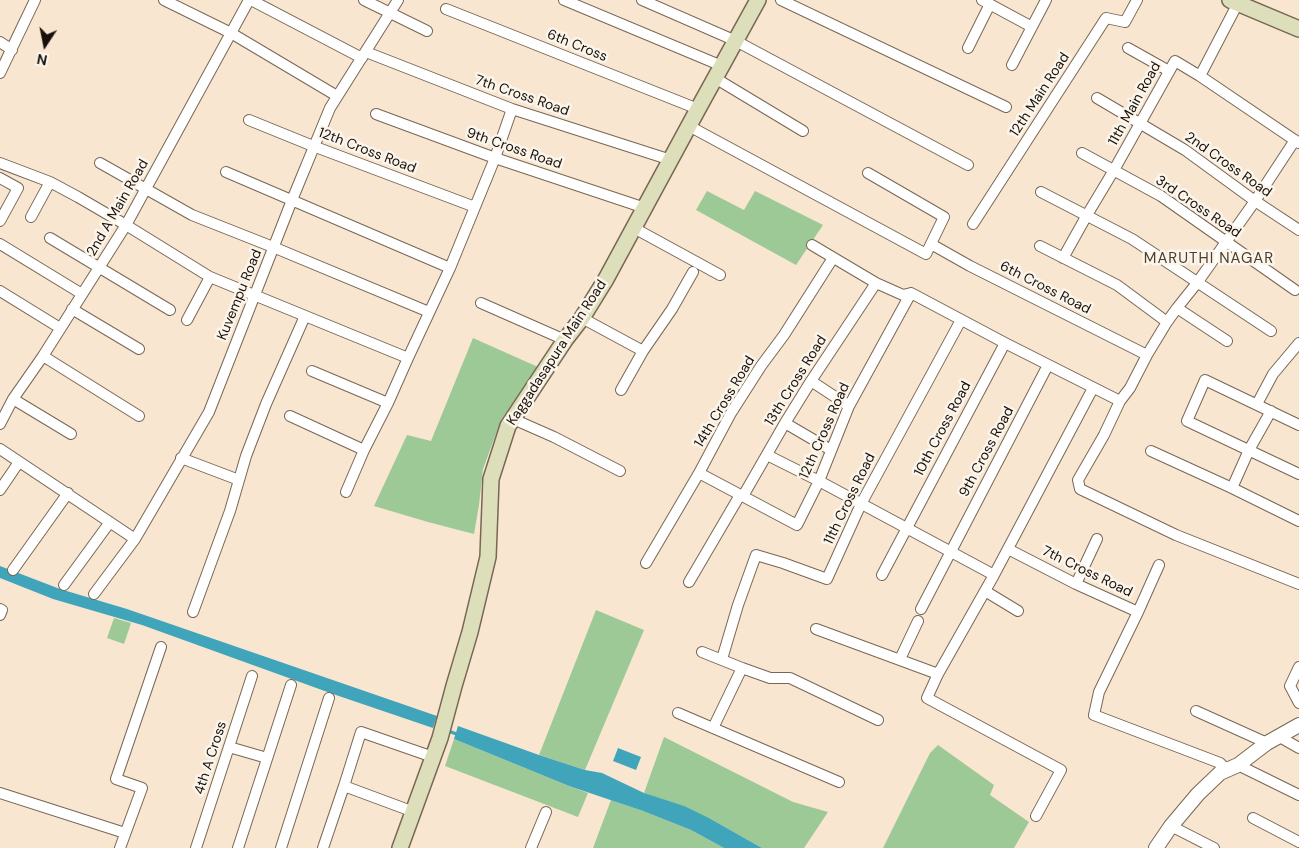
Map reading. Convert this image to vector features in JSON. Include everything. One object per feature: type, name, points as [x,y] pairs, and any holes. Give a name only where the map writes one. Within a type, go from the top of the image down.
[{"type":"main road","name":"Kaggadasapura Main Road","points":[[400,848],[440,738],[470,632],[488,557],[491,479],[508,426],[565,340],[582,318],[606,279],[756,1]]},
{"type":"main road","points":[[1234,2],[1299,29]]},
{"type":"street","points":[[164,0],[231,33],[337,96]]},
{"type":"street","name":"2nd A Main Road","points":[[0,424],[3,410],[14,399],[43,356],[126,225],[250,0]]},
{"type":"street","name":"7th Cross Road","points":[[250,0],[364,55],[512,109],[671,160]]},
{"type":"street","points":[[364,0],[427,31]]},
{"type":"street","name":"Kuvempu Road","points":[[94,594],[135,539],[208,412],[313,146],[330,108],[398,0]]},
{"type":"street","points":[[564,0],[719,72],[803,131]]},
{"type":"street","points":[[642,0],[736,41],[968,165]]},
{"type":"street","points":[[781,0],[1006,107]]},
{"type":"street","points":[[1012,65],[1046,0]]},
{"type":"street","name":"12th Main Road","points":[[973,224],[1106,18],[1125,22],[1137,0]]},
{"type":"street","points":[[0,73],[12,50],[32,1]]},
{"type":"street","points":[[968,48],[986,2],[1032,26]]},
{"type":"street","points":[[1234,2],[1200,76],[1297,141],[1197,283],[1167,322],[1130,388],[1120,401],[1104,435],[1078,480],[1080,488],[1176,535],[1299,584]]},
{"type":"street","name":"6th Cross","points":[[446,9],[698,109]]},
{"type":"street","points":[[0,42],[12,50]]},
{"type":"street","points":[[1128,48],[1169,71]]},
{"type":"street","name":"11th Main Road","points":[[1063,258],[1175,61],[1200,76]]},
{"type":"street","name":"2nd Cross Road","points":[[1097,98],[1185,150],[1255,201],[1299,230]]},
{"type":"street","points":[[346,492],[450,268],[495,158],[512,109]]},
{"type":"street","name":"9th Cross Road","points":[[376,114],[495,158],[645,208]]},
{"type":"street","name":"12th Cross Road","points":[[250,120],[313,146],[475,207]]},
{"type":"street","points":[[689,126],[926,254],[944,216],[868,173]]},
{"type":"street","name":"3rd Cross Road","points":[[1082,153],[1161,196],[1295,290]]},
{"type":"street","points":[[0,163],[50,182],[210,276],[408,358]]},
{"type":"street","points":[[100,163],[192,215],[429,312]]},
{"type":"street","points":[[226,172],[450,268]]},
{"type":"street","points":[[0,178],[18,188],[4,206],[0,221]]},
{"type":"street","points":[[32,217],[50,182]]},
{"type":"street","points":[[1041,192],[1132,239],[1270,331]]},
{"type":"street","points":[[634,228],[720,275]]},
{"type":"street","points":[[50,238],[170,310]]},
{"type":"street","points":[[0,244],[82,294]]},
{"type":"street","name":"6th Cross Road","points":[[931,244],[970,266],[1147,355]]},
{"type":"street","points":[[812,245],[876,284],[903,295],[911,293],[1120,401]]},
{"type":"street","points":[[1040,246],[1117,285],[1167,322]]},
{"type":"street","name":"14th Cross Road","points":[[646,563],[699,473],[731,413],[833,258]]},
{"type":"street","points":[[620,390],[643,351],[672,309],[693,272]]},
{"type":"street","points":[[187,320],[210,276]]},
{"type":"street","name":"13th Cross Road","points":[[690,582],[810,381],[876,284]]},
{"type":"street","points":[[0,291],[60,328]]},
{"type":"street","name":"12th Cross Road","points":[[742,496],[797,525],[818,481],[849,406],[911,293]]},
{"type":"street","points":[[481,303],[565,340]]},
{"type":"street","points":[[1177,308],[1227,341]]},
{"type":"street","points":[[72,309],[139,349]]},
{"type":"street","points":[[193,612],[230,511],[246,456],[263,410],[305,316]]},
{"type":"street","points":[[582,318],[643,351]]},
{"type":"street","name":"11th Cross Road","points":[[722,659],[738,605],[756,555],[827,580],[861,504],[960,320]]},
{"type":"street","name":"10th Cross Road","points":[[882,575],[1005,343]]},
{"type":"street","points":[[1257,404],[1273,374],[1299,343]]},
{"type":"street","points":[[43,356],[139,416]]},
{"type":"street","name":"9th Cross Road","points":[[921,609],[1048,365]]},
{"type":"street","points":[[312,371],[388,403]]},
{"type":"street","points":[[1299,425],[1205,380],[1187,421],[1299,474]]},
{"type":"street","points":[[810,381],[849,406]]},
{"type":"street","points":[[1036,816],[1061,770],[926,698],[994,575],[1093,388]]},
{"type":"street","points":[[14,399],[71,434]]},
{"type":"street","points":[[1232,488],[1249,450],[1271,411]]},
{"type":"street","points":[[290,416],[364,450]]},
{"type":"street","points":[[513,418],[620,471]]},
{"type":"street","points":[[785,423],[831,450]]},
{"type":"street","points":[[0,449],[135,539]]},
{"type":"street","points":[[1151,451],[1232,488],[1299,522]]},
{"type":"street","points":[[767,455],[994,575]]},
{"type":"street","points":[[181,458],[239,480]]},
{"type":"street","points":[[0,490],[19,462]]},
{"type":"street","points":[[699,473],[742,496]]},
{"type":"street","points":[[13,570],[68,494]]},
{"type":"street","points":[[64,585],[110,522]]},
{"type":"street","points":[[1076,584],[1096,539]]},
{"type":"street","name":"7th Cross Road","points":[[1008,549],[1076,584],[1138,612],[1099,692],[1094,715],[1232,768]]},
{"type":"street","points":[[1138,612],[1159,565]]},
{"type":"street","points":[[985,591],[1018,611]]},
{"type":"street","points":[[0,610],[2,610],[0,615]]},
{"type":"street","points":[[900,659],[918,621]]},
{"type":"street","points":[[816,629],[938,674]]},
{"type":"street","points":[[120,848],[142,788],[116,779],[161,647]]},
{"type":"street","points":[[702,652],[770,678],[790,678],[878,720]]},
{"type":"street","points":[[1299,667],[1290,686],[1299,703]]},
{"type":"street","points":[[713,728],[742,668]]},
{"type":"street","name":"4th A Cross","points":[[196,848],[252,676]]},
{"type":"street","points":[[238,848],[292,685]]},
{"type":"street","points":[[281,848],[329,698]]},
{"type":"street","points":[[1196,711],[1299,748]]},
{"type":"street","points":[[678,713],[839,782]]},
{"type":"street","points":[[1156,848],[1171,826],[1198,794],[1220,774],[1299,725]]},
{"type":"street","points":[[323,848],[361,732],[433,757]]},
{"type":"street","points":[[229,746],[267,758]]},
{"type":"street","points":[[1232,768],[1299,795]]},
{"type":"street","points":[[344,786],[414,812]]},
{"type":"street","points":[[0,793],[125,833]]},
{"type":"street","points":[[531,848],[546,812]]},
{"type":"street","points":[[1253,818],[1299,842]]},
{"type":"street","points":[[1171,826],[1214,848]]},
{"type":"green space","points":[[707,191],[744,210],[755,191],[823,225],[796,265],[696,210]]},
{"type":"green space","points":[[473,338],[538,367],[501,420],[483,469],[474,534],[374,506],[407,435],[431,441]]},
{"type":"green space","points":[[596,610],[644,630],[585,770],[539,755]]},
{"type":"green space","points":[[114,618],[131,623],[124,644],[107,638]]},
{"type":"green space","points":[[664,737],[793,802],[828,812],[804,848],[762,848],[709,818],[644,793]]},
{"type":"green space","points":[[454,739],[588,793],[578,817],[445,766]]},
{"type":"green space","points":[[938,745],[994,785],[990,795],[1029,822],[1014,848],[883,848],[930,753]]},
{"type":"green space","points":[[611,800],[691,830],[724,848],[593,848]]},
{"type":"water","points":[[0,566],[60,589],[127,609],[437,716],[433,728],[142,625],[53,599],[0,578]]},
{"type":"water","points":[[458,726],[539,755],[585,770],[602,773],[644,793],[684,806],[762,848],[724,848],[691,830],[643,811],[569,786],[454,739]]},
{"type":"water","points":[[618,748],[641,757],[636,770],[613,761]]},
{"type":"waterway","points":[[446,730],[459,735]]},
{"type":"district","name":"MARUTHI NAGAR","points":[[1209,259]]}]
